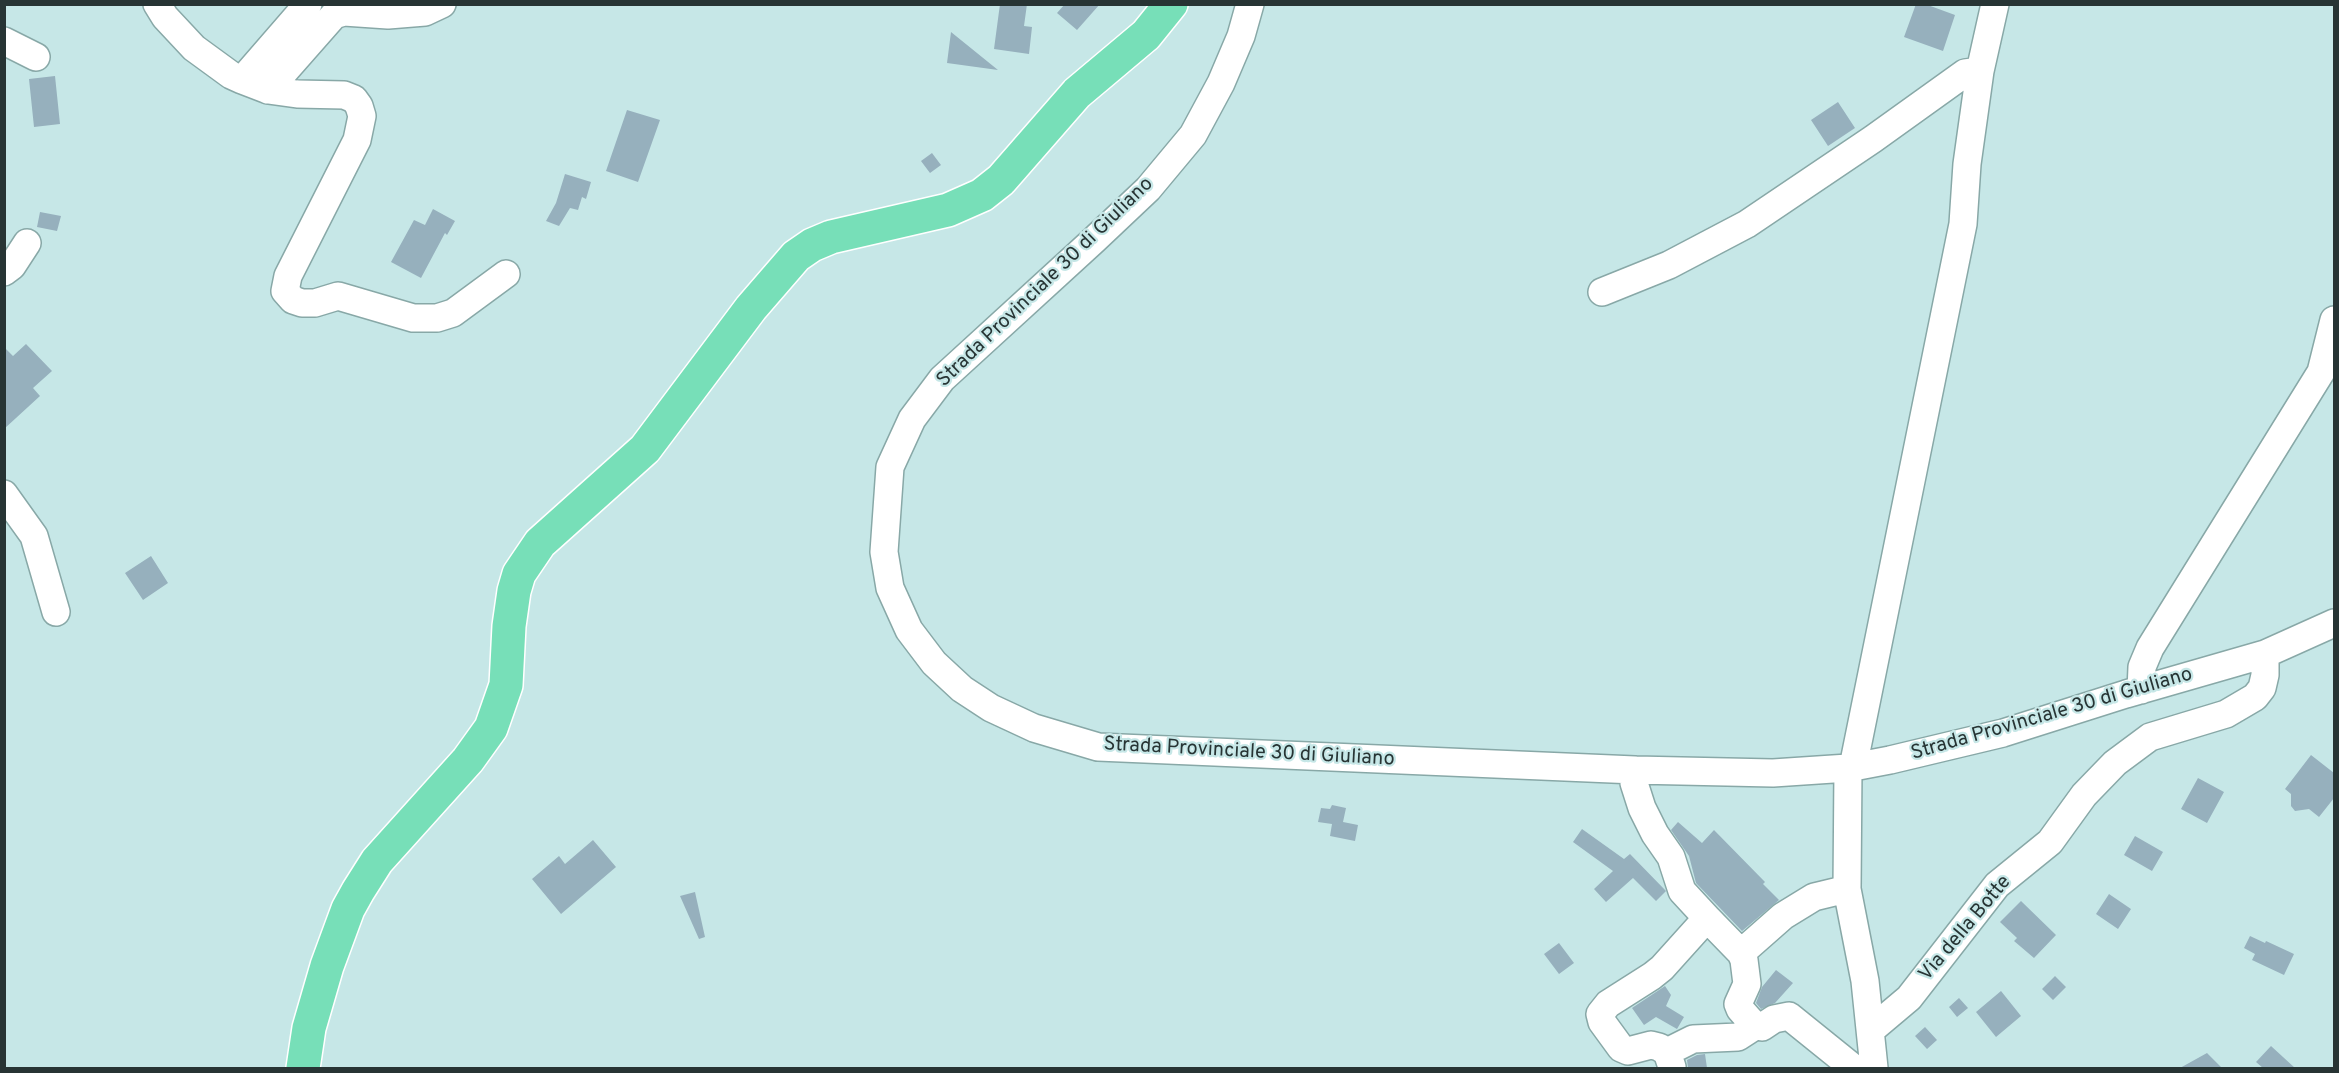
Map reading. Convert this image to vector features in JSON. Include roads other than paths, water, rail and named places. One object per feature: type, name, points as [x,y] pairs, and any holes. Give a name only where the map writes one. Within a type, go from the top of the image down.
[{"type":"main road","points":[[303,1068],[309,1028],[327,966],[348,909],[377,861],[468,760],[491,728],[506,685],[509,626],[514,591],[519,574],[540,543],[645,449],[751,308],[796,256],[812,245],[831,237],[948,210],[981,195],[1001,180],[1077,93],[1146,35],[1171,4]]},
{"type":"street","points":[[157,4],[165,17],[194,48],[231,75],[268,90],[297,94],[344,95],[354,99],[359,106],[362,117],[357,140],[288,276],[285,291],[293,300],[315,303],[338,296],[413,318],[437,318],[453,313],[506,274]]},
{"type":"street","points":[[268,90],[334,15],[344,12],[388,15],[425,12],[442,4]]},
{"type":"street","name":"Strada Provinciale 30 di Giuliano","points":[[1250,4],[1241,36],[1221,83],[1193,135],[1148,189],[1110,226],[942,379],[912,419],[890,467],[884,552],[890,588],[909,630],[934,663],[962,689],[991,708],[1034,728],[1098,747],[1635,770],[1773,773],[1850,767],[1890,760],[2003,733],[2265,654],[2334,623]]},
{"type":"street","points":[[1874,1068],[1865,981],[1847,889],[1850,767],[1963,224],[1967,164],[1980,71],[1995,4]]},
{"type":"street","points":[[242,80],[304,6]]},
{"type":"street","points":[[4,41],[36,57]]},
{"type":"street","points":[[1602,292],[1669,264],[1747,224],[1873,140],[1965,73],[1980,71]]},
{"type":"street","points":[[4,272],[12,266],[27,243]]},
{"type":"street","points":[[2141,690],[2142,668],[2151,648],[2321,372],[2334,320]]},
{"type":"street","points":[[4,494],[34,536],[56,612]]},
{"type":"street","name":"Via della Botte","points":[[1871,1030],[1909,998],[1997,885],[2050,842],[2084,795],[2115,763],[2150,737],[2226,714],[2255,697],[2262,688],[2265,675],[2265,654]]},
{"type":"street","points":[[1635,770],[1634,783],[1642,808],[1655,834],[1671,857],[1682,891],[1741,953],[1747,984],[1738,1004],[1740,1009],[1755,1026],[1762,1027],[1774,1019],[1789,1016],[1851,1066],[1838,1068]]},
{"type":"street","points":[[1741,953],[1783,916],[1814,897],[1847,889]]},
{"type":"street","points":[[1707,918],[1662,968],[1608,1004],[1600,1014],[1602,1022],[1621,1048],[1628,1051],[1651,1046],[1659,1047],[1670,1060],[1694,1039],[1738,1037],[1755,1026]]}]
